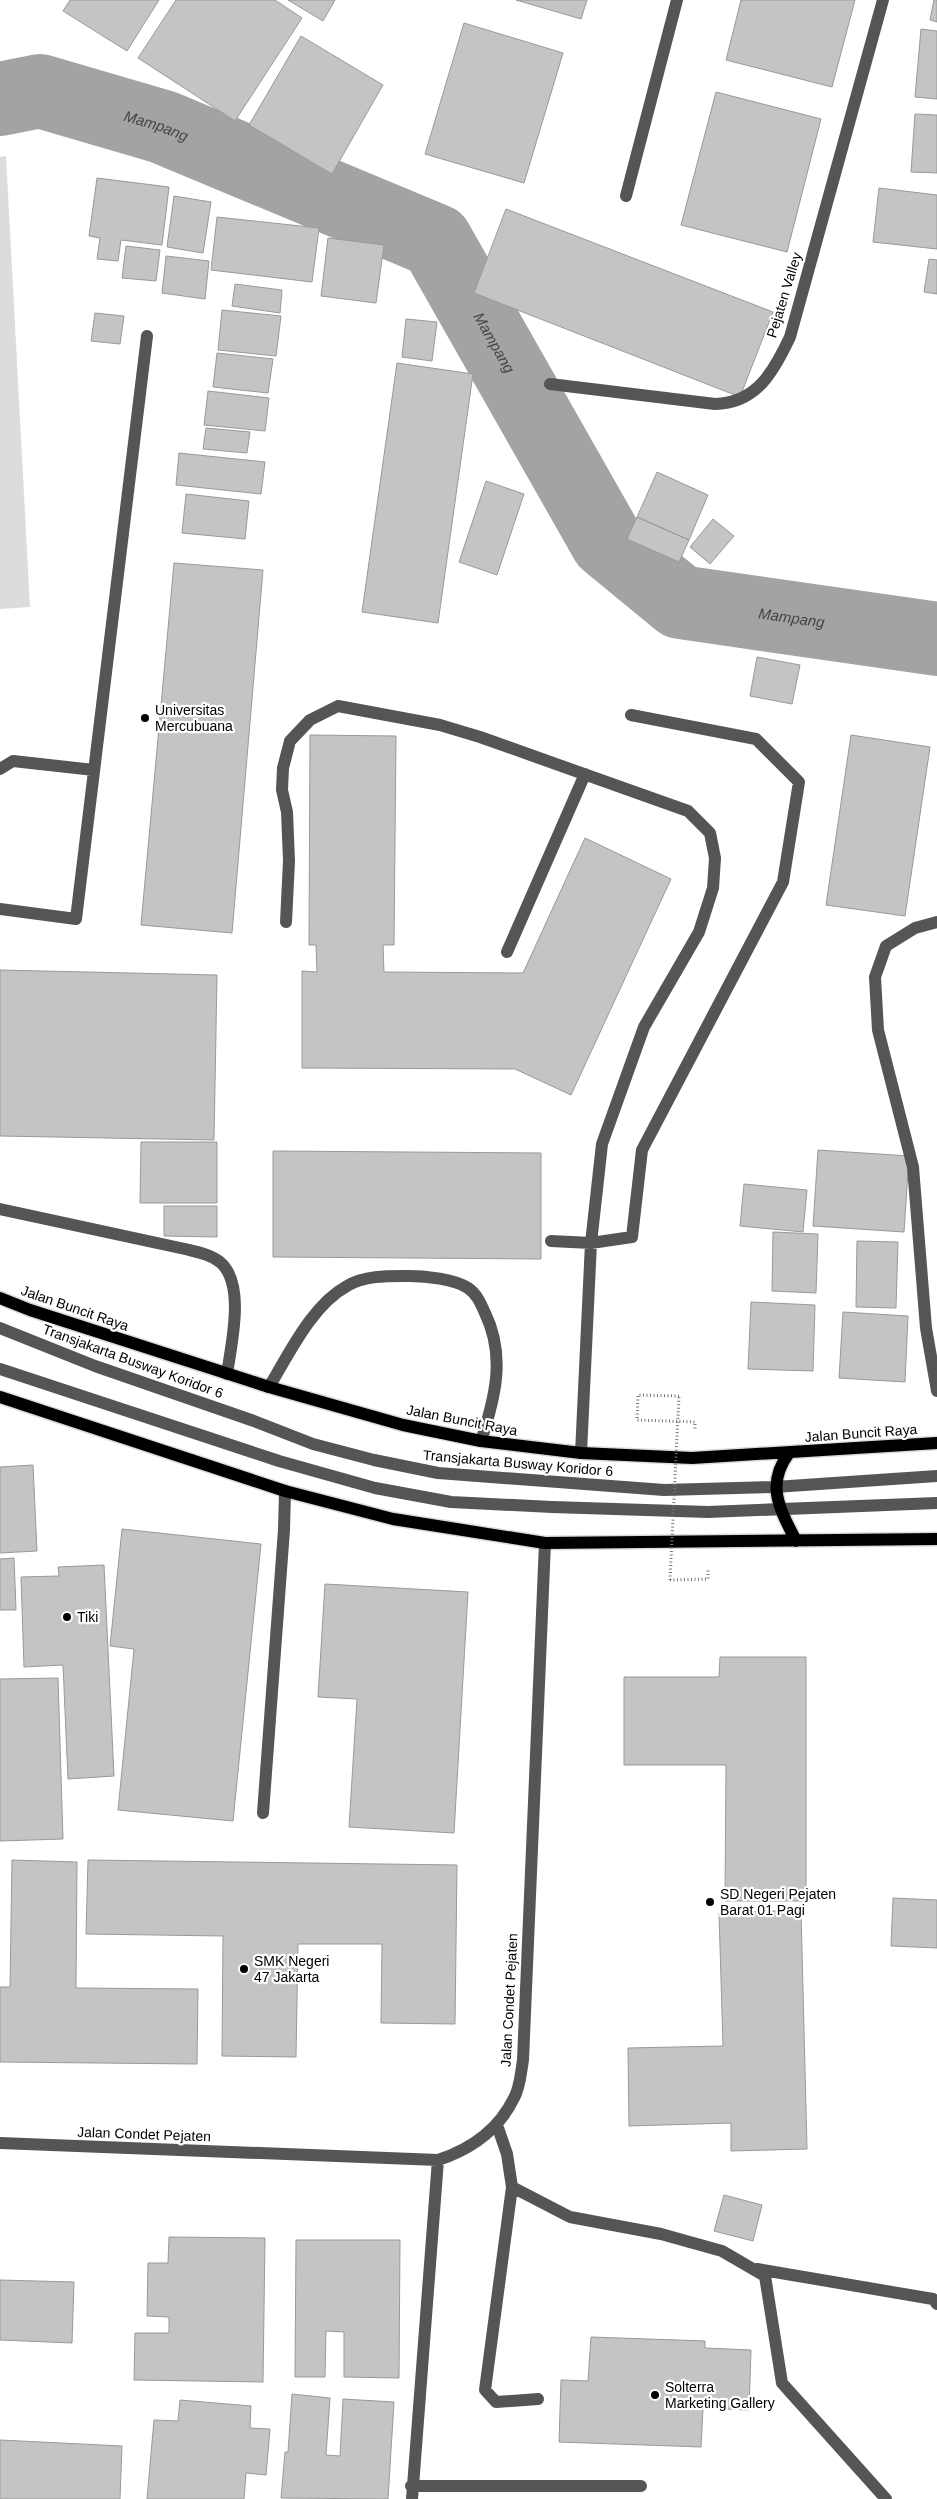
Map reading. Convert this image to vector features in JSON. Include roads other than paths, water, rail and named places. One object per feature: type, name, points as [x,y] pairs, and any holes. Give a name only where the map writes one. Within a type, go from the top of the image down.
[{"type":"main road","name":"Jalan Buncit Raya","points":[[0,1298],[30,1310],[269,1387],[403,1425],[481,1441],[581,1454],[692,1458],[937,1443]]},
{"type":"main road","points":[[0,1397],[285,1491],[393,1519],[545,1543],[937,1540]]},
{"type":"main road","points":[[790,1453],[780,1465],[775,1487],[780,1510],[796,1542]]},
{"type":"street","points":[[626,196],[677,0]]},
{"type":"street","name":"Pejaten Valley","points":[[550,384],[715,404],[729,403],[742,399],[773,372],[790,337],[883,0]]},
{"type":"street","points":[[0,909],[76,919],[147,336]]},
{"type":"street","points":[[286,922],[289,861],[287,812],[282,790],[283,768],[290,741],[310,720],[338,706],[440,725],[585,774],[688,811],[710,833],[715,858],[713,888],[699,932],[644,1027],[602,1144],[591,1243],[581,1454]]},
{"type":"street","points":[[551,1241],[591,1243],[632,1237],[642,1150],[783,882],[799,782],[756,739],[631,716]]},
{"type":"street","points":[[0,769],[13,761],[94,770]]},
{"type":"street","points":[[507,952],[585,774]]},
{"type":"street","points":[[937,922],[915,928],[886,946],[875,977],[878,1030],[913,1167],[920,1268],[937,1391]]},
{"type":"street","points":[[0,1209],[185,1249],[207,1255],[220,1263],[228,1272],[232,1285],[235,1312],[227,1374]]},
{"type":"street","points":[[269,1387],[306,1327],[329,1299],[347,1285],[369,1278],[393,1276],[422,1276],[441,1279],[468,1288],[479,1300],[497,1343],[495,1400],[481,1441]]},
{"type":"street","name":"Transjakarta Busway Koridor 6","points":[[0,1328],[95,1366],[254,1421],[313,1444],[374,1460],[438,1473],[562,1484],[664,1490],[775,1487],[937,1476]]},
{"type":"street","points":[[0,1369],[279,1461],[375,1488],[451,1502],[552,1508],[708,1512],[937,1503]]},
{"type":"street","points":[[263,1813],[284,1530],[285,1491]]},
{"type":"street","name":"Jalan Condet Pejaten","points":[[0,2143],[438,2160],[460,2153],[478,2142],[497,2125],[515,2097],[523,2060],[545,1543]]},
{"type":"street","points":[[497,2125],[507,2154],[512,2187],[485,2390],[496,2402],[538,2399]]},
{"type":"street","points":[[412,2499],[411,2486],[438,2160]]},
{"type":"street","points":[[512,2187],[570,2218],[661,2234],[722,2251],[765,2276],[782,2383],[886,2499]]},
{"type":"street","points":[[752,2268],[934,2299],[937,2304]]},
{"type":"street","points":[[411,2486],[641,2486]]},
{"type":"waterway","name":"Mampang","points":[[0,99],[40,91],[163,127],[436,241],[607,542],[680,602],[937,639]]},
{"type":"place","name":"Universitas Mercubuana","points":[[145,718]]},
{"type":"place","name":"Tiki","points":[[67,1617]]},
{"type":"place","name":"SD Negeri Pejaten Barat 01 Pagi","points":[[710,1902]]},
{"type":"place","name":"SMK Negeri 47 Jakarta","points":[[244,1969]]},
{"type":"place","name":"Solterra Marketing Gallery","points":[[655,2395]]}]
